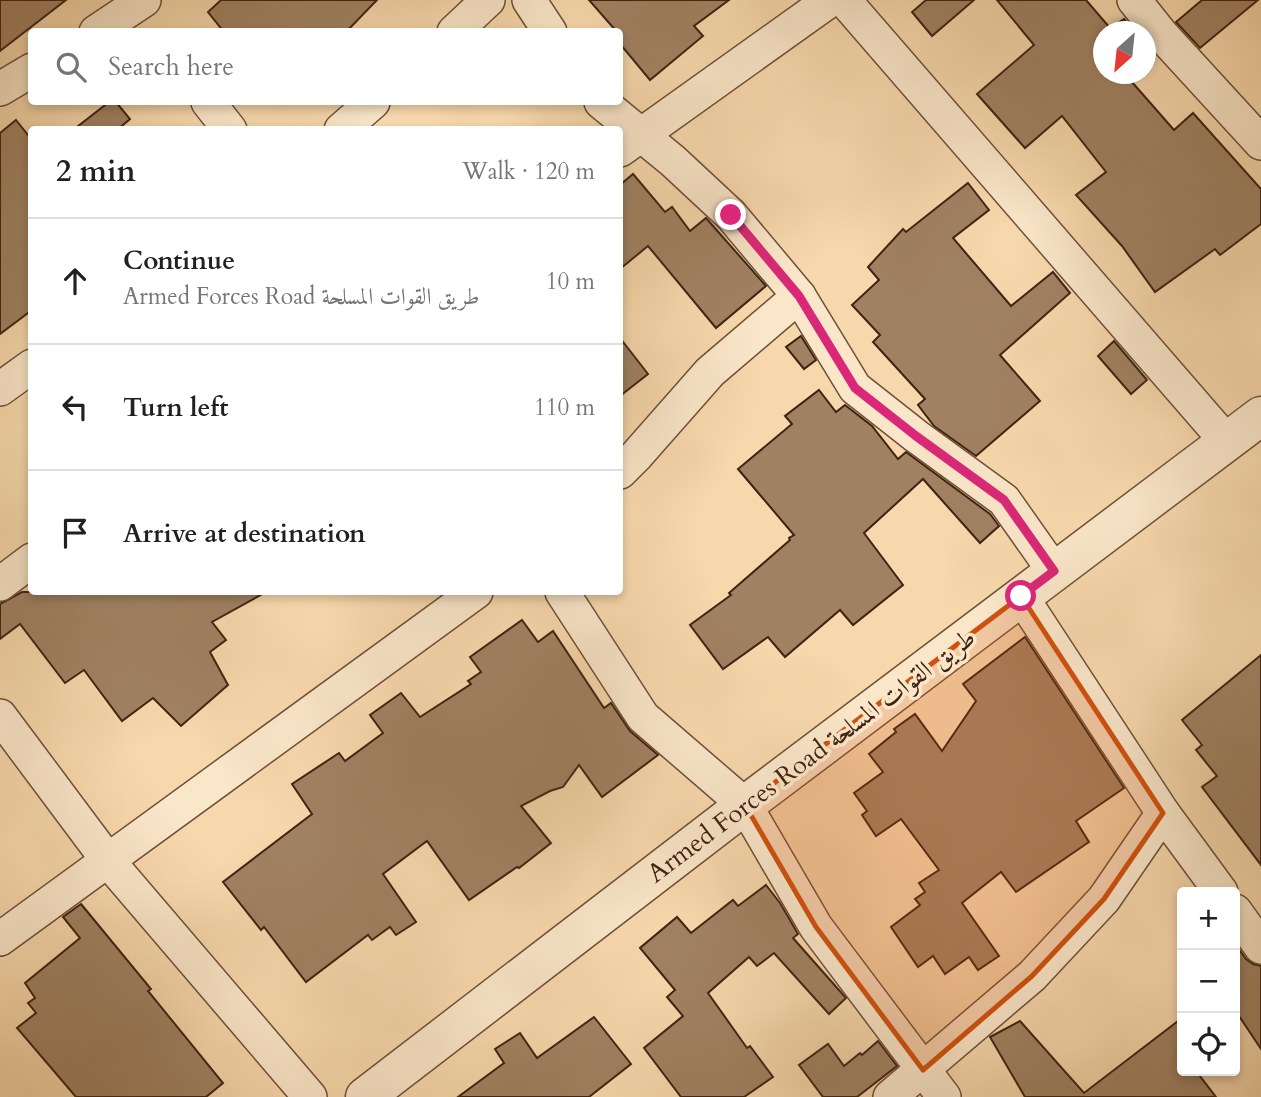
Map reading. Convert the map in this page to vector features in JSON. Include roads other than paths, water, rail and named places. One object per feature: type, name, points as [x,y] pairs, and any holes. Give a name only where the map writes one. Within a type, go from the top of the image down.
[{"type":"street","points":[[458,28],[488,0]]},
{"type":"street","points":[[529,0],[547,28]]},
{"type":"street","points":[[830,0],[630,143],[731,215],[799,296],[855,388],[1004,500],[1054,571]]},
{"type":"street","points":[[844,0],[1227,442]]},
{"type":"street","points":[[1134,0],[1162,35],[1261,143]]},
{"type":"street","points":[[104,28],[140,10]]},
{"type":"street","points":[[0,89],[28,72]]},
{"type":"street","points":[[210,105],[227,126]]},
{"type":"street","points":[[346,126],[370,105]]},
{"type":"street","points":[[603,105],[618,126]]},
{"type":"street","points":[[623,469],[710,372],[799,296]]},
{"type":"street","points":[[0,389],[28,369]]},
{"type":"street","name":"Armed Forces Road طريق القوات المسلحة","points":[[365,1097],[745,804],[1261,416]]},
{"type":"street","points":[[0,584],[28,563]]},
{"type":"street","points":[[0,939],[472,595]]},
{"type":"street","points":[[564,595],[643,717],[745,804],[816,927],[944,1097]]},
{"type":"street","points":[[1021,596],[1163,813],[1217,887]]},
{"type":"street","points":[[0,716],[109,862],[310,1097]]},
{"type":"street","points":[[890,1097],[1032,976],[1104,899],[1163,813]]},
{"type":"street","points":[[1240,918],[1261,947]]}]
